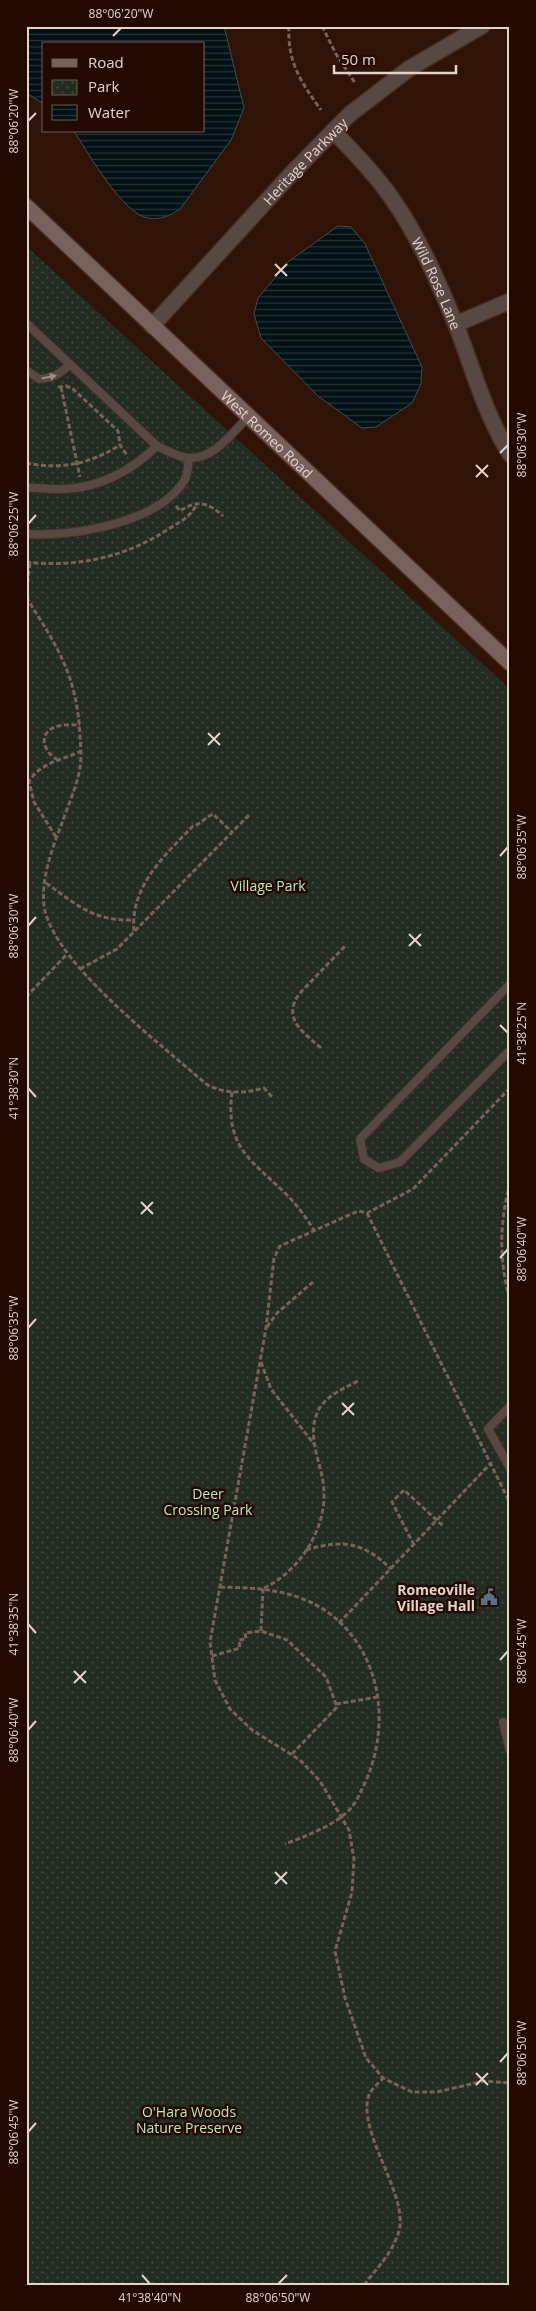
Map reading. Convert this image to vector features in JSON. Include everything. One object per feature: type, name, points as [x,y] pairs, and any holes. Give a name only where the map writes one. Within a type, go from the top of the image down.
[{"type":"main road","name":"West Romeo Road","points":[[26,206],[510,663]]},
{"type":"street","name":"Heritage Parkway","points":[[152,326],[333,131],[364,102],[459,32],[482,26]]},
{"type":"street","name":"Wild Rose Lane","points":[[333,131],[375,176],[392,198],[423,252],[456,324],[491,418],[510,454]]},
{"type":"street","points":[[456,324],[510,301]]},
{"type":"lane","points":[[26,323],[156,446],[189,458],[207,455],[249,416]]},
{"type":"lane","points":[[26,370],[39,379],[51,378],[60,374],[70,364]]},
{"type":"lane","points":[[26,488],[64,489],[92,486],[121,474],[141,462],[156,446]]},
{"type":"lane","points":[[26,534],[45,535],[112,525],[160,504],[169,498],[185,480],[189,458]]},
{"type":"lane","points":[[510,984],[360,1139],[364,1160],[380,1168],[400,1162],[510,1050]]},
{"type":"lane","points":[[510,1406],[488,1429],[510,1468]]},
{"type":"lane","points":[[503,1722],[510,1751]]},
{"type":"path","points":[[289,26],[289,51],[303,83],[321,110]]},
{"type":"path","points":[[322,26],[336,54],[355,83]]},
{"type":"path","points":[[61,387],[77,465]]},
{"type":"path","points":[[26,463],[48,467],[77,465],[94,460],[120,445],[118,431],[73,389],[53,388]]},
{"type":"path","points":[[169,498],[180,511],[188,505],[197,503],[209,506],[223,516]]},
{"type":"path","points":[[29,601],[27,588],[28,562],[85,561],[123,552],[160,535],[193,513],[197,503]]},
{"type":"path","points":[[26,597],[61,652],[74,684],[80,725],[81,751],[79,776],[50,855],[43,898],[46,912],[67,954],[80,969],[110,999],[206,1084],[218,1090],[232,1092],[247,1093],[264,1088],[273,1098]]},
{"type":"path","points":[[58,760],[47,752],[44,745],[47,732],[53,727],[80,725]]},
{"type":"path","points":[[56,838],[34,802],[29,788],[29,781],[41,766],[58,760],[64,760],[81,751]]},
{"type":"path","points":[[134,931],[133,920],[136,904],[144,885],[162,858],[194,826],[200,825],[208,816],[213,814],[232,832]]},
{"type":"path","points":[[80,969],[116,949],[250,814]]},
{"type":"path","points":[[46,883],[96,916],[115,921],[133,920]]},
{"type":"path","points":[[321,1048],[302,1030],[295,1021],[291,1011],[299,994],[346,945]]},
{"type":"path","points":[[26,997],[67,954]]},
{"type":"path","points":[[510,1088],[413,1189],[367,1213],[358,1211],[280,1246],[274,1258],[261,1360],[210,1642],[214,1680],[230,1709],[252,1730],[292,1754],[320,1781],[349,1830],[354,1858],[352,1892],[335,1951],[345,1998],[366,2058],[383,2078],[412,2092],[437,2092],[484,2081],[510,2083]]},
{"type":"path","points":[[232,1092],[230,1110],[238,1145],[249,1160],[289,1197],[314,1230]]},
{"type":"path","points":[[510,1183],[500,1241],[501,1260],[510,1301]]},
{"type":"path","points":[[367,1213],[510,1503]]},
{"type":"path","points":[[266,1328],[277,1313],[313,1282]]},
{"type":"path","points":[[261,1360],[271,1389],[314,1444]]},
{"type":"path","points":[[263,1588],[277,1582],[290,1570],[306,1550],[321,1517],[324,1494],[312,1429],[318,1411],[338,1391],[360,1380]]},
{"type":"path","points":[[339,1623],[490,1465]]},
{"type":"path","points":[[414,1545],[392,1502],[404,1490],[443,1526]]},
{"type":"path","points":[[306,1550],[330,1543],[344,1543],[368,1551],[391,1569]]},
{"type":"path","points":[[220,1587],[263,1588],[284,1592],[298,1597],[326,1612],[339,1623],[360,1648],[374,1680],[380,1714],[374,1759],[358,1798],[342,1816],[304,1837],[285,1844]]},
{"type":"path","points":[[261,1631],[263,1588]]},
{"type":"path","points":[[212,1656],[240,1648],[239,1640],[246,1639],[245,1633],[261,1631],[287,1640],[326,1677],[337,1707],[292,1754]]},
{"type":"path","points":[[336,1704],[378,1697]]},
{"type":"path","points":[[364,2285],[393,2246],[399,2229],[400,2210],[367,2112],[369,2094],[383,2078]]},
{"type":"green space","points":[[26,246],[510,689],[510,2285],[26,2285]]},
{"type":"water","points":[[26,26],[224,26],[244,108],[231,140],[180,209],[161,218],[148,218],[138,214],[117,195],[75,132],[205,132],[205,42],[42,42],[42,103],[26,93]]},
{"type":"water","points":[[338,226],[351,227],[365,244],[422,367],[421,384],[412,403],[376,427],[362,428],[318,396],[261,338],[254,314],[258,298],[288,262]]},
{"type":"place","name":"Romeoville Village Hall","points":[[489,1597]]},
{"type":"park label","name":"Village Park","points":[[268,885]]},
{"type":"park label","name":"Deer Crossing Park","points":[[208,1502]]},
{"type":"park label","name":"O'Hara Woods Nature Preserve","points":[[189,2120]]}]
